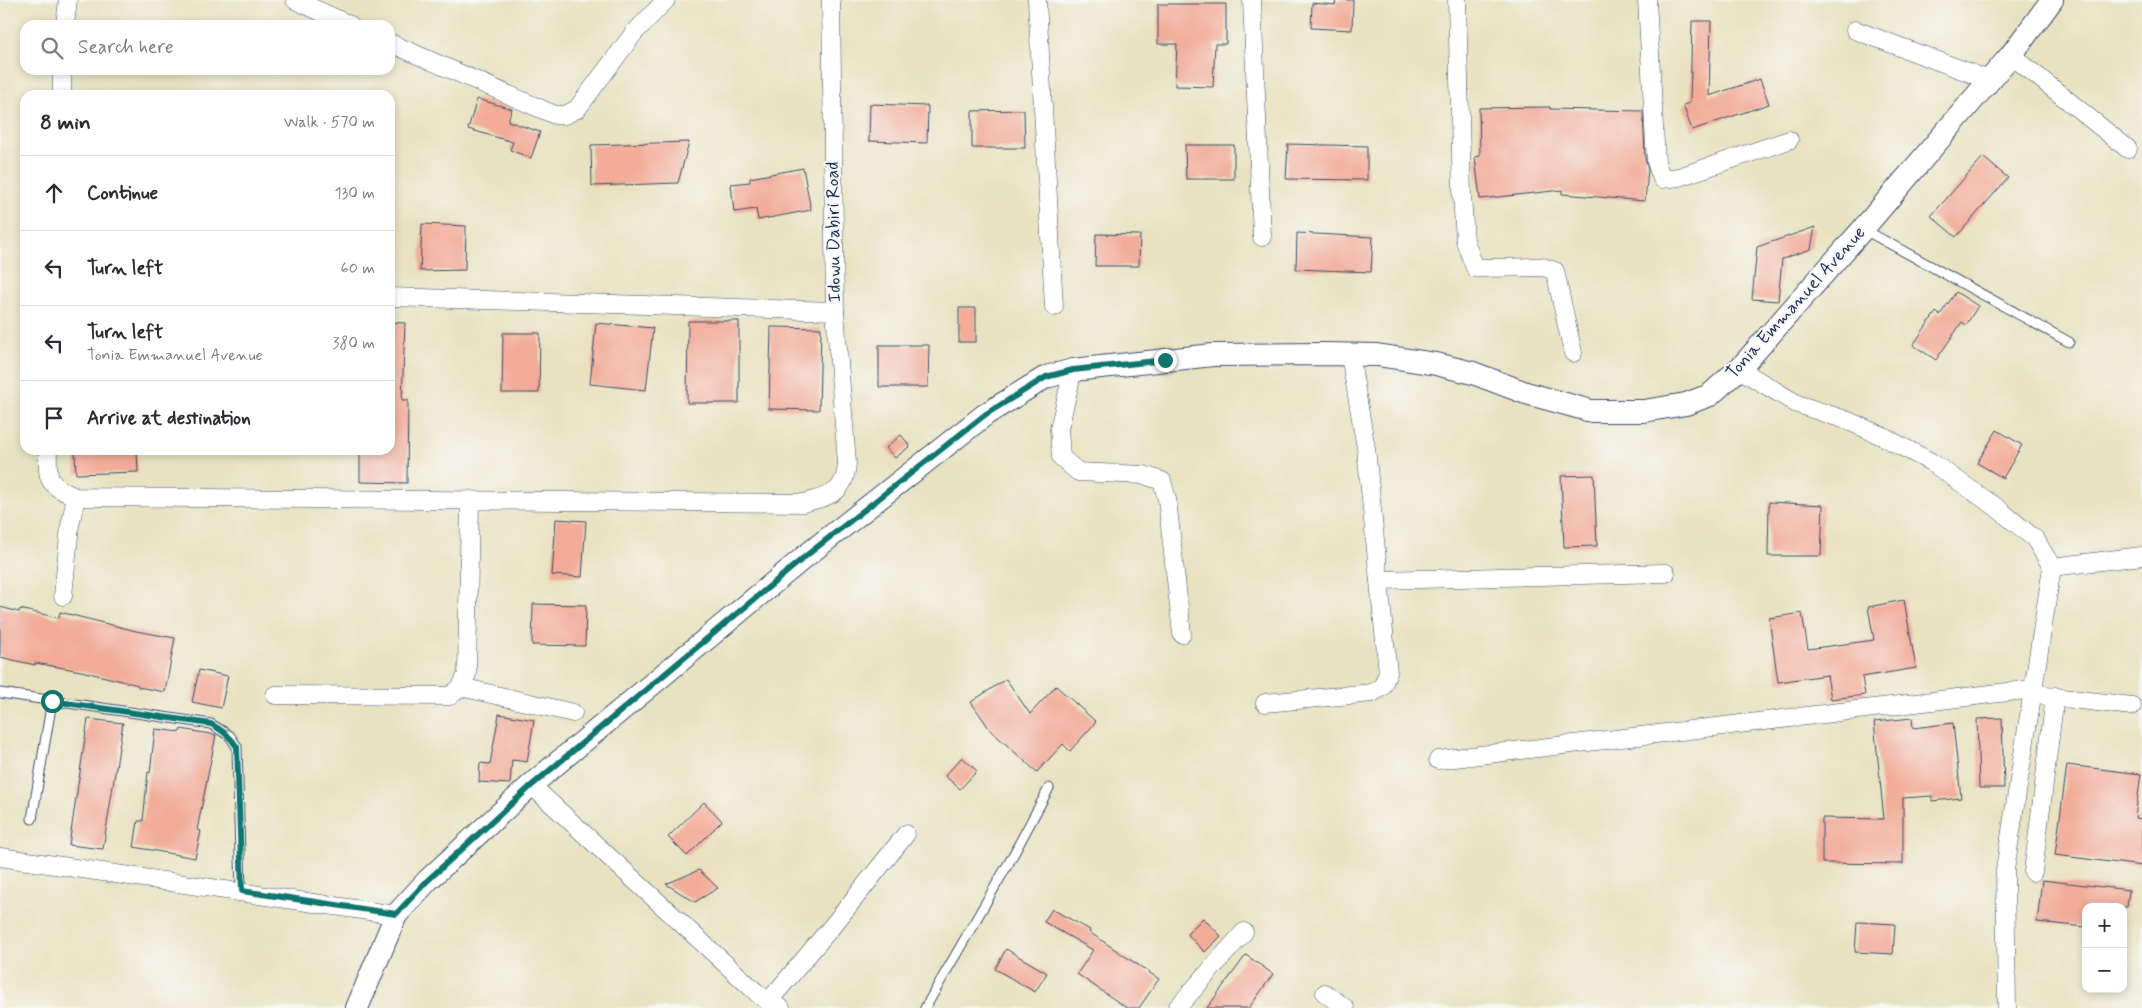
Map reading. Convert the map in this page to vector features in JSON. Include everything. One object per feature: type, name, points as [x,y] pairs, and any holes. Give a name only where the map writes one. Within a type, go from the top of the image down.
[{"type":"street","points":[[66,20],[68,0]]},
{"type":"street","points":[[295,0],[339,20]]},
{"type":"street","points":[[395,45],[522,102],[555,115],[565,115],[577,109],[634,33],[666,0]]},
{"type":"street","name":"Idowu Dabiri Road","points":[[76,497],[804,504],[837,491],[846,479],[847,463],[835,311],[831,0]]},
{"type":"street","points":[[1037,0],[1054,307]]},
{"type":"street","points":[[1252,0],[1262,237]]},
{"type":"street","points":[[1456,0],[1465,241],[1475,268],[1543,266],[1556,272],[1563,298],[1573,353]]},
{"type":"street","points":[[1647,0],[1656,162],[1662,179],[1679,177],[1789,140]]},
{"type":"street","name":"Tonia Emmanuel Avenue","points":[[357,1008],[396,914],[428,880],[531,786],[807,555],[986,414],[1046,377],[1073,370],[1213,355],[1377,355],[1436,364],[1473,373],[1526,393],[1590,411],[1644,411],[1686,404],[1710,395],[1739,370],[2011,56],[2052,0]]},
{"type":"street","points":[[1855,30],[1989,80]]},
{"type":"street","points":[[2011,56],[2128,149]]},
{"type":"street","points":[[62,75],[62,90]]},
{"type":"street","points":[[395,297],[835,311]]},
{"type":"street","points":[[1265,703],[1372,693],[1382,687],[1388,673],[1366,448],[1350,355]]},
{"type":"street","points":[[1073,370],[1059,429],[1061,456],[1078,472],[1144,475],[1162,481],[1167,499],[1182,634]]},
{"type":"street","points":[[1739,370],[1797,404],[1846,420],[1882,436],[1931,462],[1996,507],[2035,539],[2052,567],[2005,870],[2007,1008]]},
{"type":"street","points":[[48,455],[47,473],[57,489],[76,497],[70,526],[63,596]]},
{"type":"street","points":[[275,695],[450,696],[461,687],[467,674],[470,500]]},
{"type":"street","points":[[2052,567],[2142,556]]},
{"type":"street","points":[[1379,580],[1666,573]]},
{"type":"street","points":[[461,687],[573,713]]},
{"type":"street","points":[[1438,760],[2033,689],[2046,696],[2132,706]]},
{"type":"street","points":[[2033,872],[2055,696]]},
{"type":"street","points":[[531,786],[774,1005],[834,924],[906,834]]},
{"type":"street","points":[[0,857],[396,914]]},
{"type":"street","points":[[1177,1008],[1244,932]]},
{"type":"street","points":[[1325,993],[1345,1008]]},
{"type":"lane","points":[[1863,229],[2069,342]]},
{"type":"lane","points":[[0,693],[211,724],[230,736],[237,747],[242,891]]},
{"type":"lane","points":[[32,819],[52,701]]},
{"type":"lane","points":[[925,1008],[1011,859],[1049,788]]},
{"type":"building","points":[[1336,0],[1353,0],[1352,30],[1311,28],[1312,3],[1335,5]]},
{"type":"building","points":[[1158,4],[1226,4],[1226,44],[1215,44],[1213,87],[1175,86],[1177,44],[1158,44]]},
{"type":"building","points":[[1692,21],[1711,21],[1709,96],[1760,79],[1769,104],[1692,130],[1683,105],[1690,103]]},
{"type":"building","points":[[477,99],[512,109],[508,121],[540,132],[531,158],[510,150],[513,142],[468,129]]},
{"type":"building","points":[[870,104],[928,106],[927,143],[869,141]]},
{"type":"building","points":[[1550,107],[1550,109],[1643,111],[1645,158],[1648,170],[1645,201],[1562,194],[1562,190],[1480,199],[1475,157],[1480,156],[1479,108]]},
{"type":"building","points":[[1024,110],[1025,148],[972,148],[972,111]]},
{"type":"building","points":[[689,142],[678,183],[592,186],[591,145]]},
{"type":"building","points":[[1288,144],[1367,146],[1367,180],[1286,179]]},
{"type":"building","points":[[1185,145],[1234,145],[1234,179],[1186,179]]},
{"type":"building","points":[[1983,157],[2008,178],[1956,237],[1931,216]]},
{"type":"building","points":[[803,168],[811,210],[758,220],[756,209],[734,212],[731,184],[750,182],[750,178]]},
{"type":"building","points":[[422,224],[466,226],[465,270],[420,271]]},
{"type":"building","points":[[1815,227],[1811,249],[1782,259],[1778,301],[1752,299],[1757,247]]},
{"type":"building","points":[[1297,233],[1373,237],[1371,272],[1296,269]]},
{"type":"building","points":[[1096,234],[1140,235],[1139,266],[1095,266]]},
{"type":"building","points":[[1956,292],[1978,306],[1966,325],[1962,322],[1936,360],[1913,345],[1936,312],[1940,315]]},
{"type":"building","points":[[959,308],[976,308],[976,342],[959,342]]},
{"type":"building","points":[[688,321],[739,321],[739,403],[687,403]]},
{"type":"building","points":[[395,322],[405,323],[402,400],[408,400],[407,483],[360,482],[360,455],[395,455]]},
{"type":"building","points":[[596,323],[653,328],[646,390],[590,384]]},
{"type":"building","points":[[771,327],[821,328],[819,410],[769,409]]},
{"type":"building","points":[[503,333],[540,333],[539,393],[502,393]]},
{"type":"building","points":[[879,345],[929,345],[928,387],[879,387]]},
{"type":"building","points":[[1997,430],[2022,445],[2003,478],[1977,463]]},
{"type":"building","points":[[901,435],[910,446],[895,458],[886,448]]},
{"type":"building","points":[[75,455],[137,455],[138,472],[76,474]]},
{"type":"building","points":[[1594,475],[1597,546],[1564,547],[1561,476]]},
{"type":"building","points":[[1769,502],[1823,505],[1821,556],[1768,556]]},
{"type":"building","points":[[556,519],[586,521],[582,577],[552,575]]},
{"type":"building","points":[[1904,600],[1916,668],[1862,677],[1865,695],[1831,699],[1827,675],[1778,682],[1769,618],[1802,613],[1808,649],[1874,640],[1868,607]]},
{"type":"building","points":[[533,604],[586,605],[585,646],[532,645]]},
{"type":"building","points":[[0,607],[19,612],[20,609],[59,618],[60,612],[136,631],[175,638],[165,692],[138,687],[138,685],[81,671],[35,663],[35,665],[0,657]]},
{"type":"building","points":[[199,670],[228,676],[221,708],[192,702]]},
{"type":"building","points":[[1006,679],[1030,714],[1056,686],[1096,722],[1070,751],[1063,744],[1037,772],[991,731],[971,702]]},
{"type":"building","points":[[499,714],[534,720],[527,762],[512,760],[510,784],[479,782],[480,763],[490,764]]},
{"type":"building","points":[[1912,718],[1913,728],[1953,723],[1961,798],[1932,801],[1932,796],[1903,798],[1903,864],[1822,863],[1822,818],[1884,819],[1874,722]]},
{"type":"building","points":[[2002,718],[2004,788],[1979,788],[1977,719]]},
{"type":"building","points":[[88,719],[123,723],[103,849],[69,845]]},
{"type":"building","points":[[155,729],[180,732],[181,729],[216,735],[197,830],[201,831],[195,858],[134,847],[138,821],[143,821]]},
{"type":"building","points":[[962,757],[977,771],[960,789],[945,776]]},
{"type":"building","points":[[2067,765],[2141,774],[2135,818],[2142,819],[2142,866],[2055,855]]},
{"type":"building","points":[[704,802],[722,821],[687,856],[668,837]]},
{"type":"building","points":[[699,870],[718,888],[695,902],[666,884]]},
{"type":"building","points":[[2042,880],[2129,890],[2127,907],[2127,903],[2082,903],[2082,927],[2037,922]]},
{"type":"building","points":[[1052,909],[1090,930],[1089,932],[1159,979],[1139,1008],[1127,1008],[1077,974],[1093,950],[1044,922]]},
{"type":"building","points":[[1203,918],[1221,936],[1205,952],[1187,934]]},
{"type":"building","points":[[1857,922],[1895,924],[1893,954],[1855,952]]},
{"type":"building","points":[[1006,949],[1047,973],[1035,992],[995,969]]},
{"type":"building","points":[[1246,955],[1273,974],[1249,1008],[1207,1008]]},
{"type":"route","points":[[52,701],[211,724],[222,730],[230,736],[237,747],[242,891],[396,914],[428,880],[531,786],[807,555],[986,414],[1046,377],[1073,370],[1165,360]]}]
